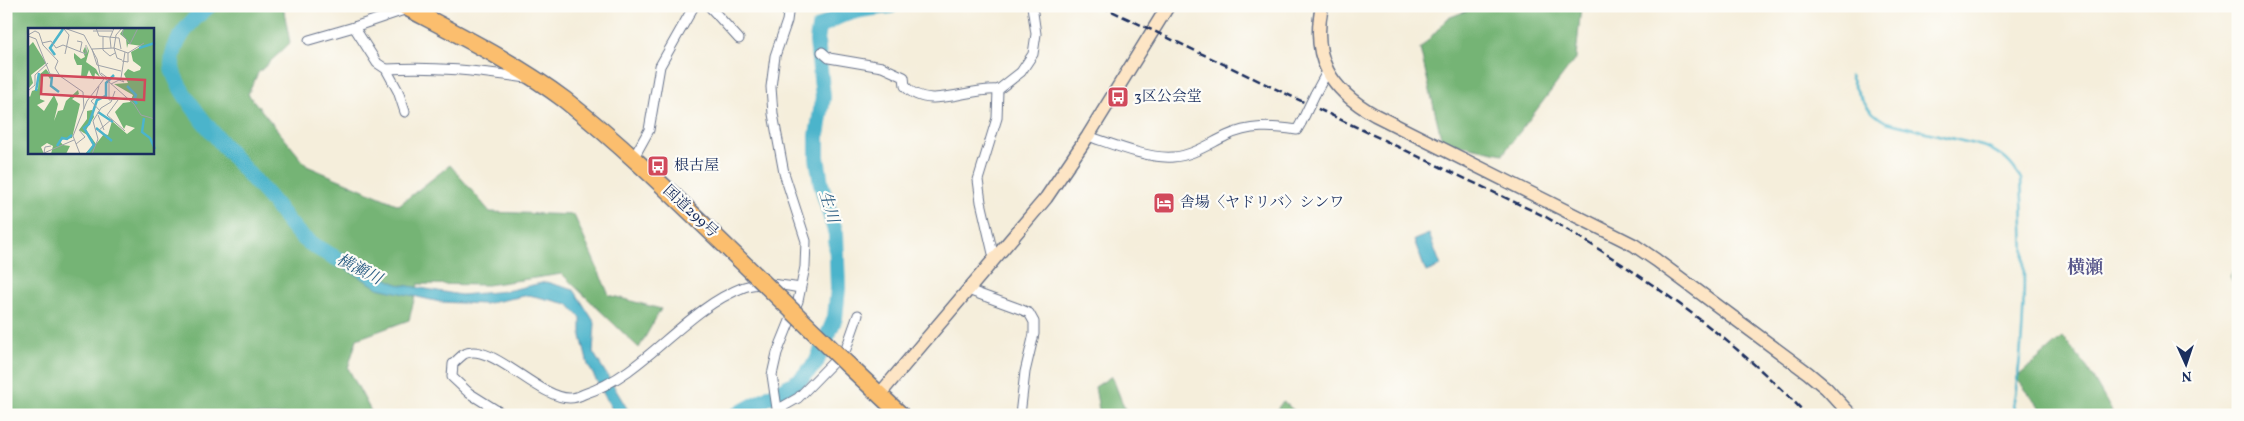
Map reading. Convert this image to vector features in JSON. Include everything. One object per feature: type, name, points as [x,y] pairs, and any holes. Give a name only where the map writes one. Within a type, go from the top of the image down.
[{"type":"highway","name":"国道299号","points":[[409,7],[536,80],[565,101],[633,159],[740,259],[901,415]]},
{"type":"street","points":[[633,159],[642,146],[649,130],[660,66],[694,6]]},
{"type":"street","points":[[709,6],[739,39]]},
{"type":"street","points":[[789,6],[787,21],[775,56],[771,87],[773,114],[784,173],[806,241],[805,267],[798,301],[777,353],[772,375],[777,409],[798,398],[846,349],[858,315]]},
{"type":"street","points":[[994,258],[980,202],[978,180],[996,118],[998,90],[1014,75],[1021,72],[1033,54],[1036,34],[1032,6]]},
{"type":"street","points":[[879,395],[1046,198],[1088,136],[1168,6]]},
{"type":"street","points":[[1322,6],[1318,32],[1327,72],[1345,95],[1359,106],[1634,245],[1814,378],[1851,415]]},
{"type":"street","points":[[309,40],[354,27],[409,7]]},
{"type":"street","points":[[354,27],[377,63],[386,70],[398,91],[405,112]]},
{"type":"street","points":[[822,52],[829,58],[891,70],[904,77],[905,86],[916,94],[940,98],[986,89],[998,90]]},
{"type":"street","points":[[386,70],[432,67],[463,69],[536,80]]},
{"type":"street","points":[[1088,136],[1156,156],[1173,157],[1190,154],[1228,135],[1243,130],[1268,126],[1296,130],[1327,72]]},
{"type":"street","points":[[504,415],[469,393],[452,377],[452,364],[465,354],[478,352],[498,361],[540,388],[569,398],[594,390],[642,362],[690,318],[745,287],[770,284],[800,288]]},
{"type":"street","points":[[968,290],[1029,313],[1034,322],[1034,334],[1025,372],[1020,415]]},
{"type":"green space","points":[[6,6],[283,6],[290,43],[258,73],[248,94],[307,166],[399,205],[450,165],[490,212],[574,215],[609,295],[661,309],[639,348],[562,274],[487,285],[418,284],[409,320],[357,339],[348,368],[373,415],[6,415]]},
{"type":"green space","points":[[1479,6],[1581,6],[1576,58],[1503,154],[1442,141],[1420,49],[1448,18]]},
{"type":"green space","points":[[2238,264],[2238,293],[2230,276]]},
{"type":"green space","points":[[2063,337],[2088,369],[2114,415],[2046,415],[2016,378]]},
{"type":"green space","points":[[1112,376],[1127,415],[1100,415],[1095,387]]},
{"type":"green space","points":[[1283,401],[1299,415],[1273,415]]},
{"type":"water","points":[[1429,234],[1441,266],[1426,272],[1414,240]]},
{"type":"water","points":[[307,246],[354,263],[397,284],[461,295],[506,291],[546,282],[574,290],[595,323],[593,352],[631,415],[615,415],[588,365],[581,336],[581,318],[568,304],[529,295],[484,304],[440,302],[378,288]]},
{"type":"waterway","name":"横瀬川","points":[[209,6],[183,32],[175,48],[172,66],[176,79],[198,114],[213,133],[305,240],[340,260]]},
{"type":"waterway","name":"生川","points":[[736,415],[800,380],[816,363],[835,318],[838,288],[836,234],[821,184],[817,157],[817,136],[823,97],[817,41],[819,28],[845,14],[891,6]]},
{"type":"waterway","points":[[1850,76],[1868,108],[1879,118],[1886,122],[1986,147],[2006,160],[2021,179],[2024,293],[2021,350],[2013,406],[2015,411]]},
{"type":"railway","points":[[1101,6],[1546,217],[1616,260],[1716,332],[1778,386],[1807,415]]},
{"type":"place","name":"3区公会堂","points":[[1118,97]]},
{"type":"place","name":"根古屋","points":[[658,166]]},
{"type":"place","name":"舎場〈ヤドリバ〉シンワ","points":[[1164,203]]},
{"type":"district","name":"横瀬","points":[[2085,268]]}]
